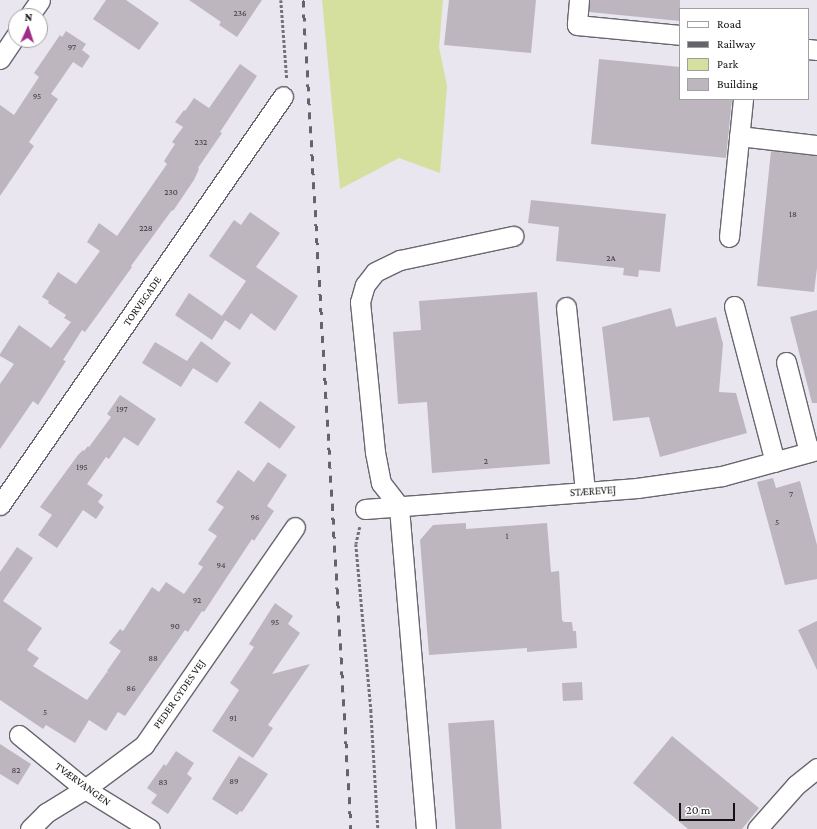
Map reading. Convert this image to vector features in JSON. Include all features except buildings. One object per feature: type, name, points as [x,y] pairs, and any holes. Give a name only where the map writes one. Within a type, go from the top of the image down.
[{"type":"street","points":[[579,0],[577,24],[679,35]]},
{"type":"street","points":[[0,59],[8,47]]},
{"type":"street","name":"TORVEGADE","points":[[0,505],[283,97]]},
{"type":"street","points":[[729,237],[743,100]]},
{"type":"street","points":[[740,136],[817,145]]},
{"type":"street","points":[[426,829],[399,506],[382,483],[375,452],[360,302],[365,285],[374,272],[400,260],[513,236]]},
{"type":"street","points":[[734,306],[775,462]]},
{"type":"street","points":[[566,307],[585,492]]},
{"type":"street","points":[[786,362],[813,451]]},
{"type":"street","name":"STÆREVEJ","points":[[365,509],[637,488],[722,476],[813,451]]},
{"type":"street","name":"PEDER GYDES VEJ","points":[[30,829],[46,812],[85,789],[144,745],[295,527]]},
{"type":"street","name":"TVÆRVANGEN","points":[[19,735],[85,789],[150,829]]},
{"type":"street","points":[[757,829],[796,785],[817,768]]},
{"type":"path","points":[[281,0],[287,78],[283,97]]},
{"type":"path","points":[[365,509],[356,544],[371,710],[378,829]]},
{"type":"green space","points":[[322,0],[443,0],[439,47],[447,86],[440,173],[399,158],[340,189]]},
{"type":"railway","points":[[303,0],[351,829]]}]
